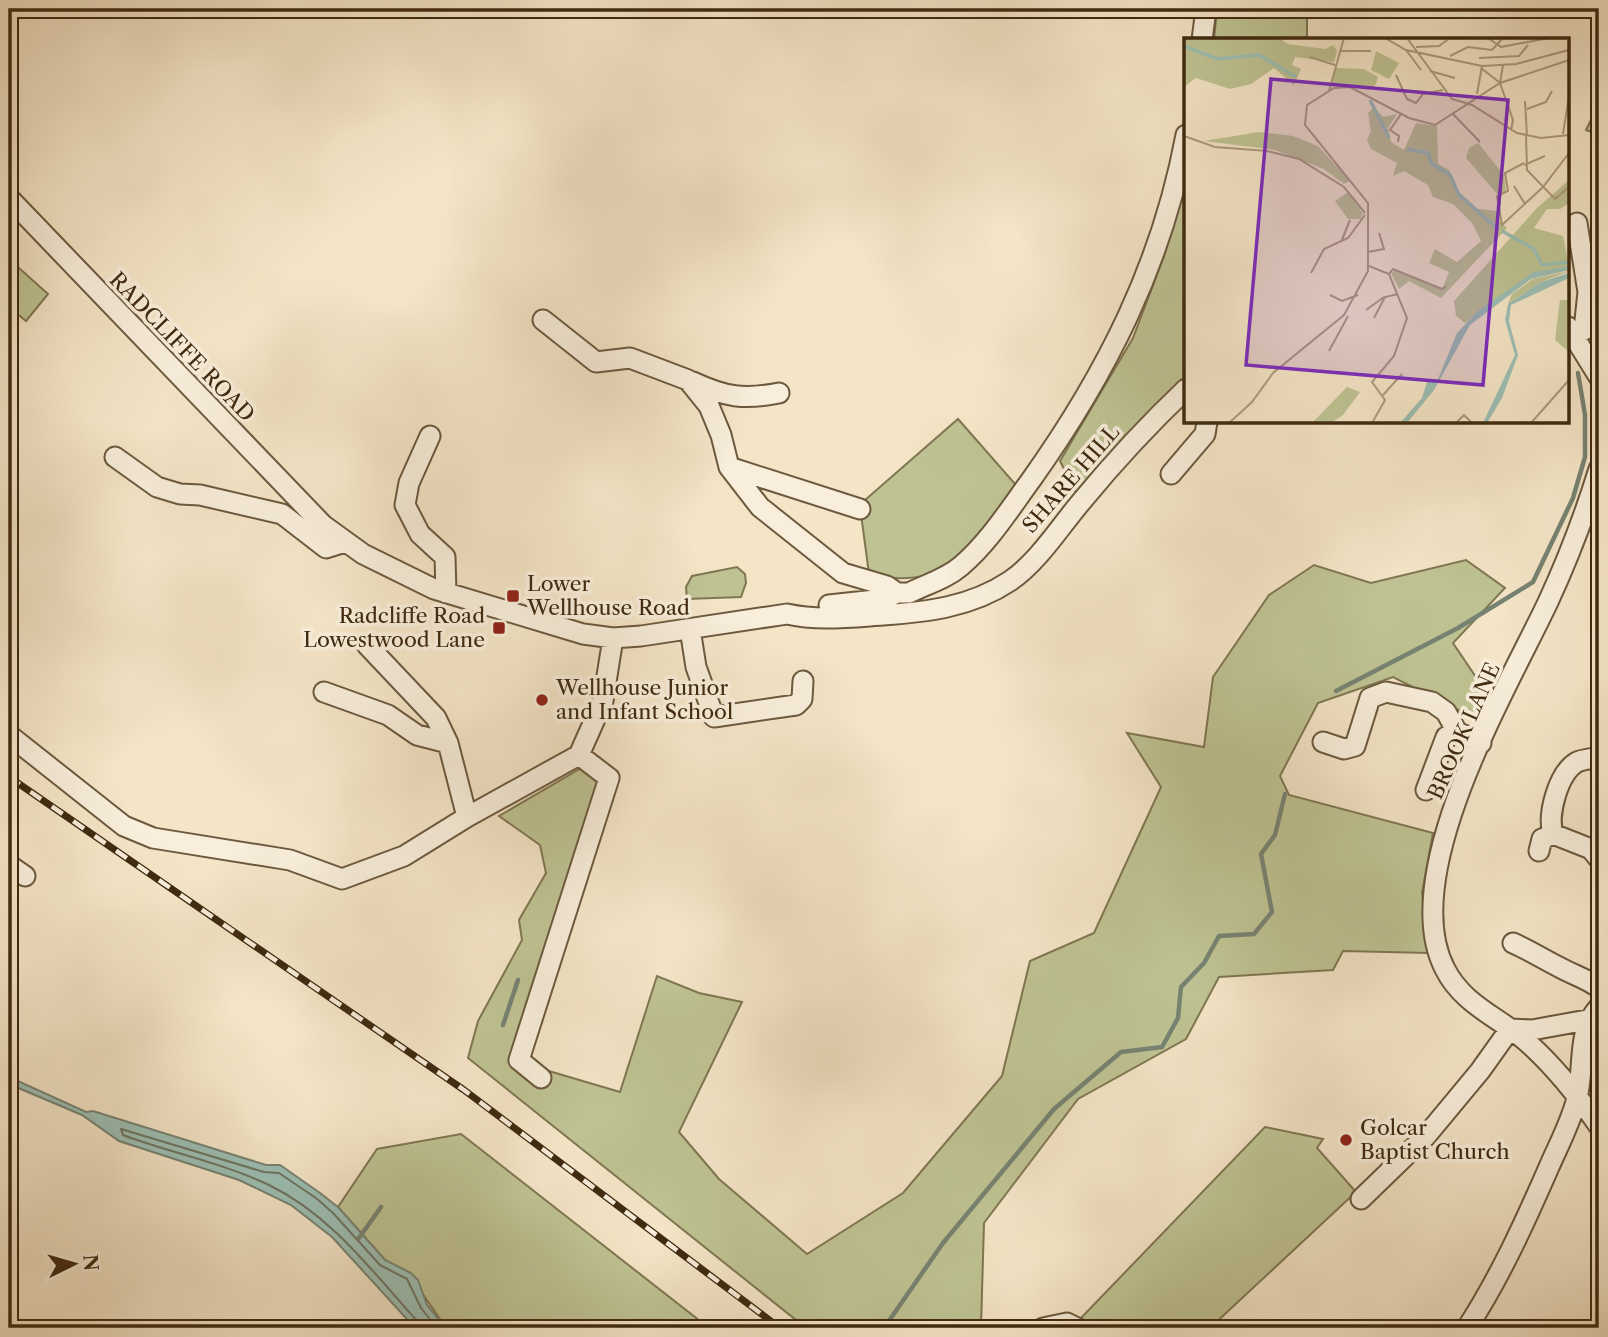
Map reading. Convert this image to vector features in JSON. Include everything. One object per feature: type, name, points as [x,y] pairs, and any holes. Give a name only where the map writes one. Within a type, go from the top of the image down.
[{"type":"street","points":[[1202,38],[1206,9]]},
{"type":"street","points":[[115,457],[157,487],[282,514],[326,548],[345,541],[363,554],[446,593],[583,634],[613,638],[885,599],[946,577],[992,534],[1098,377],[1134,307],[1175,194],[1184,146]]},
{"type":"street","name":"RADCLIFFE ROAD","points":[[9,198],[323,526],[345,541]]},
{"type":"street","points":[[1577,223],[1588,292],[1581,330],[1589,357],[1599,377]]},
{"type":"street","points":[[543,320],[596,362],[630,358],[730,396],[752,398],[779,393]]},
{"type":"street","points":[[688,380],[709,407],[721,435],[729,467],[760,507],[843,573],[924,598],[986,592]]},
{"type":"street","name":"SHARE HILL","points":[[986,592],[1009,582],[1030,563],[1119,457],[1184,394]]},
{"type":"street","points":[[1171,474],[1205,434],[1207,424]]},
{"type":"street","points":[[430,436],[409,483],[405,505],[420,534],[445,557],[446,593]]},
{"type":"street","points":[[729,467],[860,509]]},
{"type":"street","name":"BROOK LANE","points":[[1599,469],[1582,522],[1552,592],[1458,790],[1435,880],[1436,942],[1445,969],[1480,1012],[1528,1043],[1578,1096],[1599,1126]]},
{"type":"street","points":[[787,614],[806,618],[945,609],[986,592]]},
{"type":"street","points":[[690,629],[696,667],[714,717],[796,705],[802,699],[803,681]]},
{"type":"street","points":[[9,735],[124,826],[153,838],[290,860],[342,879],[404,856],[467,817],[579,755],[603,701],[613,638]]},
{"type":"street","points":[[367,645],[436,718],[449,743],[467,817]]},
{"type":"street","points":[[324,692],[388,715],[417,734],[449,743]]},
{"type":"street","points":[[1322,742],[1344,749],[1355,746],[1370,698],[1386,692],[1438,705],[1446,712],[1457,732],[1481,743]]},
{"type":"street","points":[[1426,790],[1446,737],[1457,732]]},
{"type":"street","points":[[541,1078],[519,1060],[609,778],[579,755]]},
{"type":"street","points":[[1553,834],[1550,822],[1565,773],[1578,762],[1599,757]]},
{"type":"street","points":[[1539,850],[1542,839],[1553,834],[1591,849],[1599,859]]},
{"type":"street","points":[[1513,943],[1545,957],[1555,974],[1582,976],[1599,988]]},
{"type":"street","points":[[1361,1199],[1426,1136],[1480,1071],[1510,1029],[1532,1030],[1593,1014],[1578,1096],[1528,1217],[1487,1297],[1467,1328]]},
{"type":"street","points":[[1043,1328],[1068,1323],[1077,1328]]},
{"type":"green space","points":[[1217,9],[1307,9],[1307,38],[1214,38]]},
{"type":"green space","points":[[1599,104],[1599,135],[1586,130]]},
{"type":"green space","points":[[1184,190],[1184,380],[1076,493],[1060,461],[1133,338],[1164,256]]},
{"type":"green space","points":[[9,259],[48,294],[26,321],[9,307]]},
{"type":"green space","points":[[958,419],[1016,485],[972,543],[940,570],[920,577],[897,578],[869,574],[861,514],[865,500]]},
{"type":"green space","points":[[1466,560],[1505,588],[1453,643],[1492,701],[1478,720],[1393,677],[1318,703],[1280,776],[1289,795],[1433,833],[1422,893],[1429,953],[1343,951],[1333,970],[1219,977],[1186,1039],[1078,1099],[984,1223],[981,1327],[806,1328],[468,1058],[478,1021],[522,940],[519,920],[546,873],[540,845],[499,816],[583,767],[602,786],[515,1061],[620,1092],[657,976],[699,993],[742,1002],[679,1132],[719,1179],[807,1254],[903,1193],[1002,1076],[1030,961],[1094,933],[1161,787],[1127,733],[1204,747],[1213,677],[1269,595],[1314,565],[1371,583]]},
{"type":"green space","points":[[737,567],[745,574],[746,583],[741,597],[687,599],[686,587],[692,576]]},
{"type":"green space","points":[[1265,1127],[1323,1139],[1317,1148],[1356,1192],[1210,1328],[1083,1328],[1080,1319]]},
{"type":"green space","points":[[461,1134],[709,1328],[446,1328],[422,1293],[385,1260],[338,1207],[377,1149]]},
{"type":"water","points":[[9,1042],[13,1059],[11,1078],[86,1112],[93,1111],[266,1165],[280,1165],[338,1207],[385,1260],[411,1273],[418,1280],[427,1305],[446,1328],[415,1328],[332,1237],[291,1205],[239,1180],[119,1141],[82,1115],[9,1084]]},
{"type":"waterway","points":[[1336,691],[1458,628],[1533,582],[1573,498],[1585,457],[1585,415],[1578,373]]},
{"type":"waterway","points":[[884,1328],[943,1243],[1054,1109],[1121,1052],[1162,1047],[1178,1018],[1181,987],[1204,963],[1219,936],[1254,934],[1272,912],[1261,854],[1275,835],[1285,794]]},
{"type":"waterway","points":[[503,1025],[518,980]]},
{"type":"waterway","points":[[359,1238],[381,1207]]},
{"type":"railway","points":[[9,777],[464,1090],[780,1328]]},
{"type":"place","name":"Lower Wellhouse Road","points":[[513,596]]},
{"type":"place","name":"Radcliffe Road Lowestwood Lane","points":[[499,628]]},
{"type":"place","name":"Wellhouse Junior and Infant School","points":[[542,700]]},
{"type":"place","name":"Golcar Baptist Church","points":[[1346,1140]]}]
